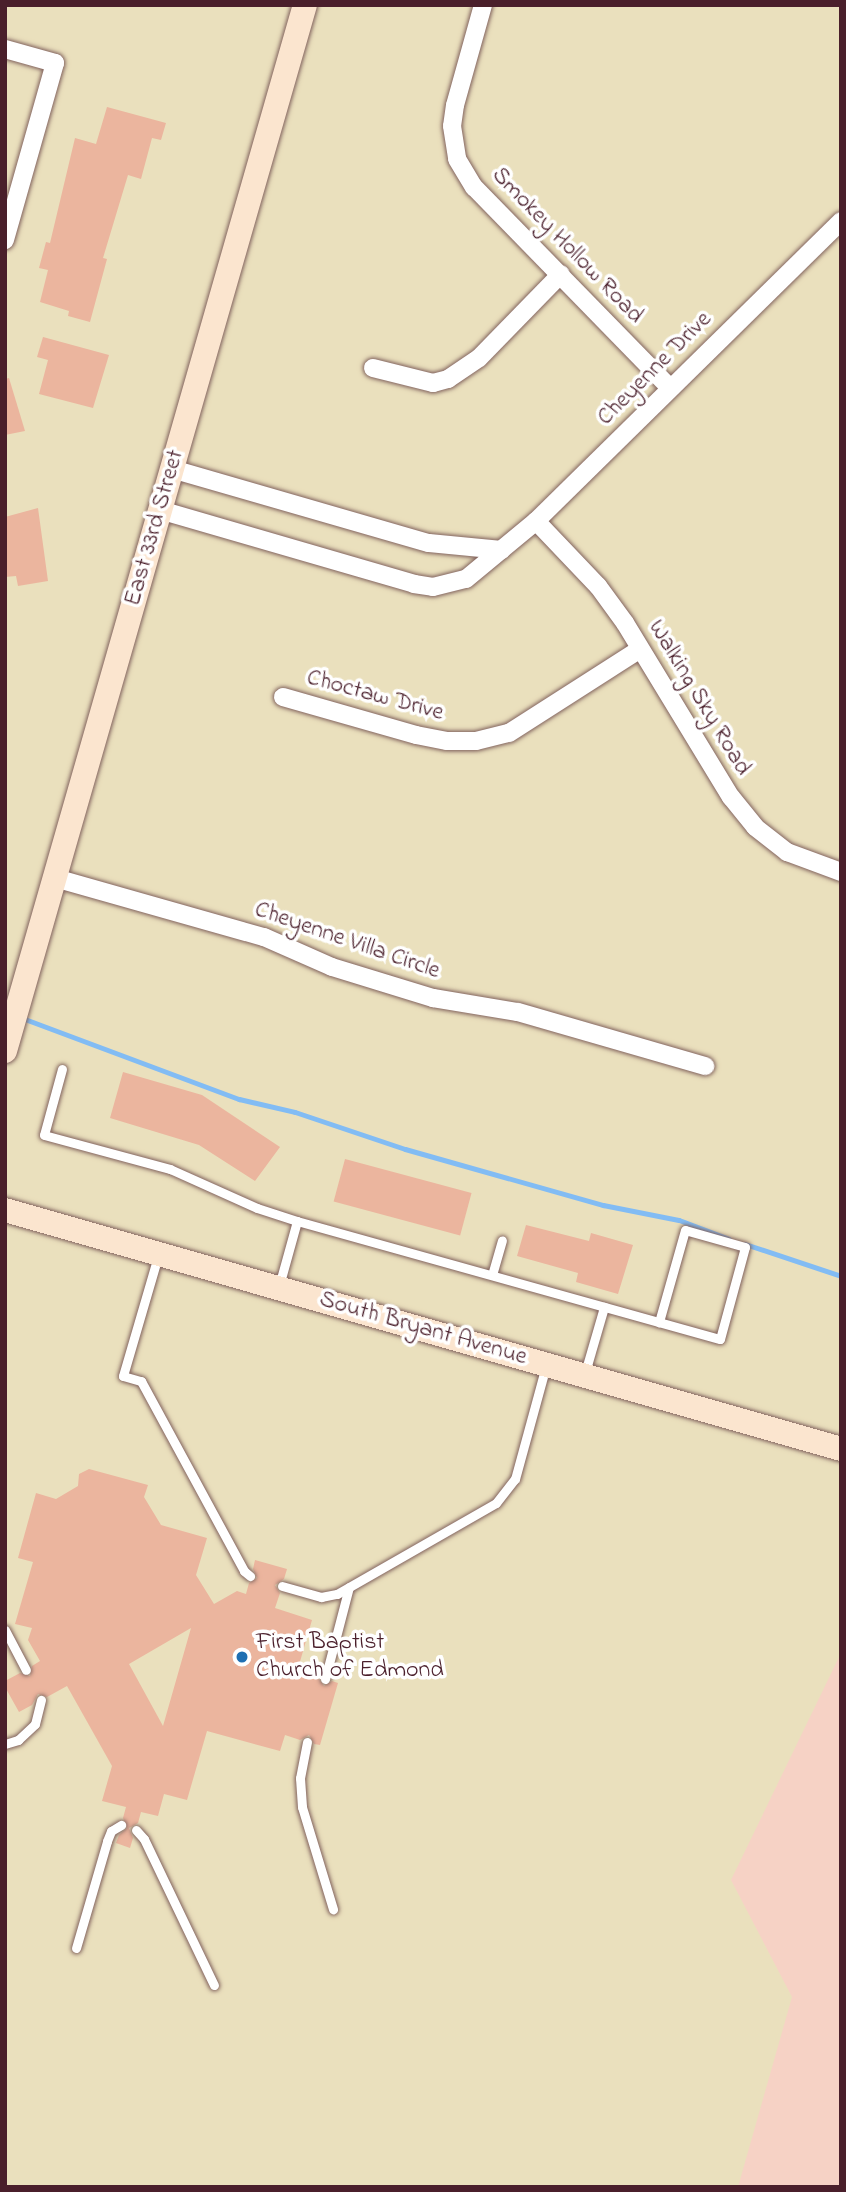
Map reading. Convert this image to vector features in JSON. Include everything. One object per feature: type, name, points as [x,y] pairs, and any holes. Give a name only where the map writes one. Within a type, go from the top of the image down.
[{"type":"street","name":"East 33rd Street","points":[[5,1051],[305,5]]},
{"type":"street","name":"Smokey Hollow Road","points":[[484,5],[455,105],[452,126],[457,159],[474,187],[670,387]]},
{"type":"street","points":[[5,49],[55,63],[5,240]]},
{"type":"street","name":"Cheyenne Drive","points":[[160,510],[433,587],[466,579],[536,521],[841,221]]},
{"type":"street","points":[[373,368],[433,383],[448,379],[479,358],[561,274]]},
{"type":"street","points":[[172,469],[429,542],[502,550]]},
{"type":"street","name":"Walking Sky Road","points":[[536,521],[598,586],[731,797],[755,827],[787,852],[841,872]]},
{"type":"street","name":"Choctaw Drive","points":[[284,697],[416,734],[447,741],[476,741],[509,733],[639,650]]},
{"type":"street","name":"Cheyenne Villa Circle","points":[[55,878],[264,937],[332,967],[433,998],[532,1015],[705,1066]]},
{"type":"street","name":"South Bryant Avenue","points":[[5,1210],[841,1449]]},
{"type":"lane","points":[[62,1069],[44,1135],[170,1169],[257,1208],[297,1221],[492,1275],[604,1307],[720,1339],[745,1247],[685,1230],[659,1322]]},
{"type":"lane","points":[[278,1288],[297,1221]]},
{"type":"lane","points":[[492,1275],[502,1240]]},
{"type":"lane","points":[[159,1254],[123,1376],[141,1381],[244,1571],[250,1577]]},
{"type":"lane","points":[[584,1376],[604,1307]]},
{"type":"lane","points":[[282,1586],[321,1597],[337,1594],[504,1496],[515,1479],[547,1365]]},
{"type":"lane","points":[[325,1679],[349,1587]]},
{"type":"lane","points":[[5,1630],[26,1670]]},
{"type":"lane","points":[[5,1744],[18,1740],[35,1724],[41,1700]]},
{"type":"lane","points":[[307,1742],[300,1778],[302,1807],[333,1909]]},
{"type":"lane","points":[[76,1948],[111,1830],[121,1825]]},
{"type":"lane","points":[[136,1830],[144,1839],[214,1985]]},
{"type":"shaded area","points":[[841,1653],[841,2187],[738,2187],[792,1997],[731,1880]]},
{"type":"building","points":[[107,107],[166,123],[161,140],[152,138],[141,179],[128,175],[103,258],[107,259],[90,322],[68,316],[69,311],[40,302],[48,270],[39,268],[46,242],[50,243],[75,138],[96,144]]},
{"type":"building","points":[[43,337],[109,355],[93,408],[39,394],[48,360],[37,357]]},
{"type":"building","points":[[9,378],[25,431],[5,435],[5,379]]},
{"type":"building","points":[[38,508],[48,581],[18,586],[16,576],[5,577],[5,517]]},
{"type":"building","points":[[123,1072],[202,1095],[280,1147],[255,1181],[199,1145],[110,1118]]},
{"type":"building","points":[[345,1159],[472,1193],[460,1235],[334,1202]]},
{"type":"building","points":[[526,1225],[589,1241],[591,1233],[633,1245],[618,1294],[576,1282],[578,1273],[517,1256]]},
{"type":"building","name":"First Baptist Church of Edmond","points":[[89,1469],[148,1485],[144,1497],[161,1525],[207,1538],[196,1575],[214,1604],[237,1591],[246,1594],[249,1583],[257,1578],[253,1569],[255,1560],[287,1569],[284,1579],[275,1585],[280,1593],[275,1608],[312,1620],[297,1672],[318,1678],[324,1686],[332,1681],[338,1683],[320,1745],[314,1744],[309,1735],[300,1740],[285,1735],[280,1751],[207,1731],[187,1800],[164,1794],[158,1816],[141,1812],[138,1823],[129,1828],[133,1838],[130,1848],[116,1843],[119,1835],[127,1828],[123,1818],[126,1807],[102,1801],[112,1766],[67,1686],[47,1697],[38,1694],[32,1705],[19,1712],[5,1687],[5,1681],[20,1673],[30,1676],[32,1666],[40,1661],[28,1640],[32,1628],[15,1624],[33,1562],[18,1558],[36,1493],[56,1499],[78,1486],[79,1474]],"holes":[[[191,1628],[163,1726],[129,1664]]]},
{"type":"waterway","points":[[22,1018],[239,1099],[295,1112],[405,1149],[603,1205],[679,1220],[729,1239]]},
{"type":"waterway","points":[[745,1244],[841,1276]]},
{"type":"place","name":"First Baptist Church of Edmond","points":[[242,1657]]}]
